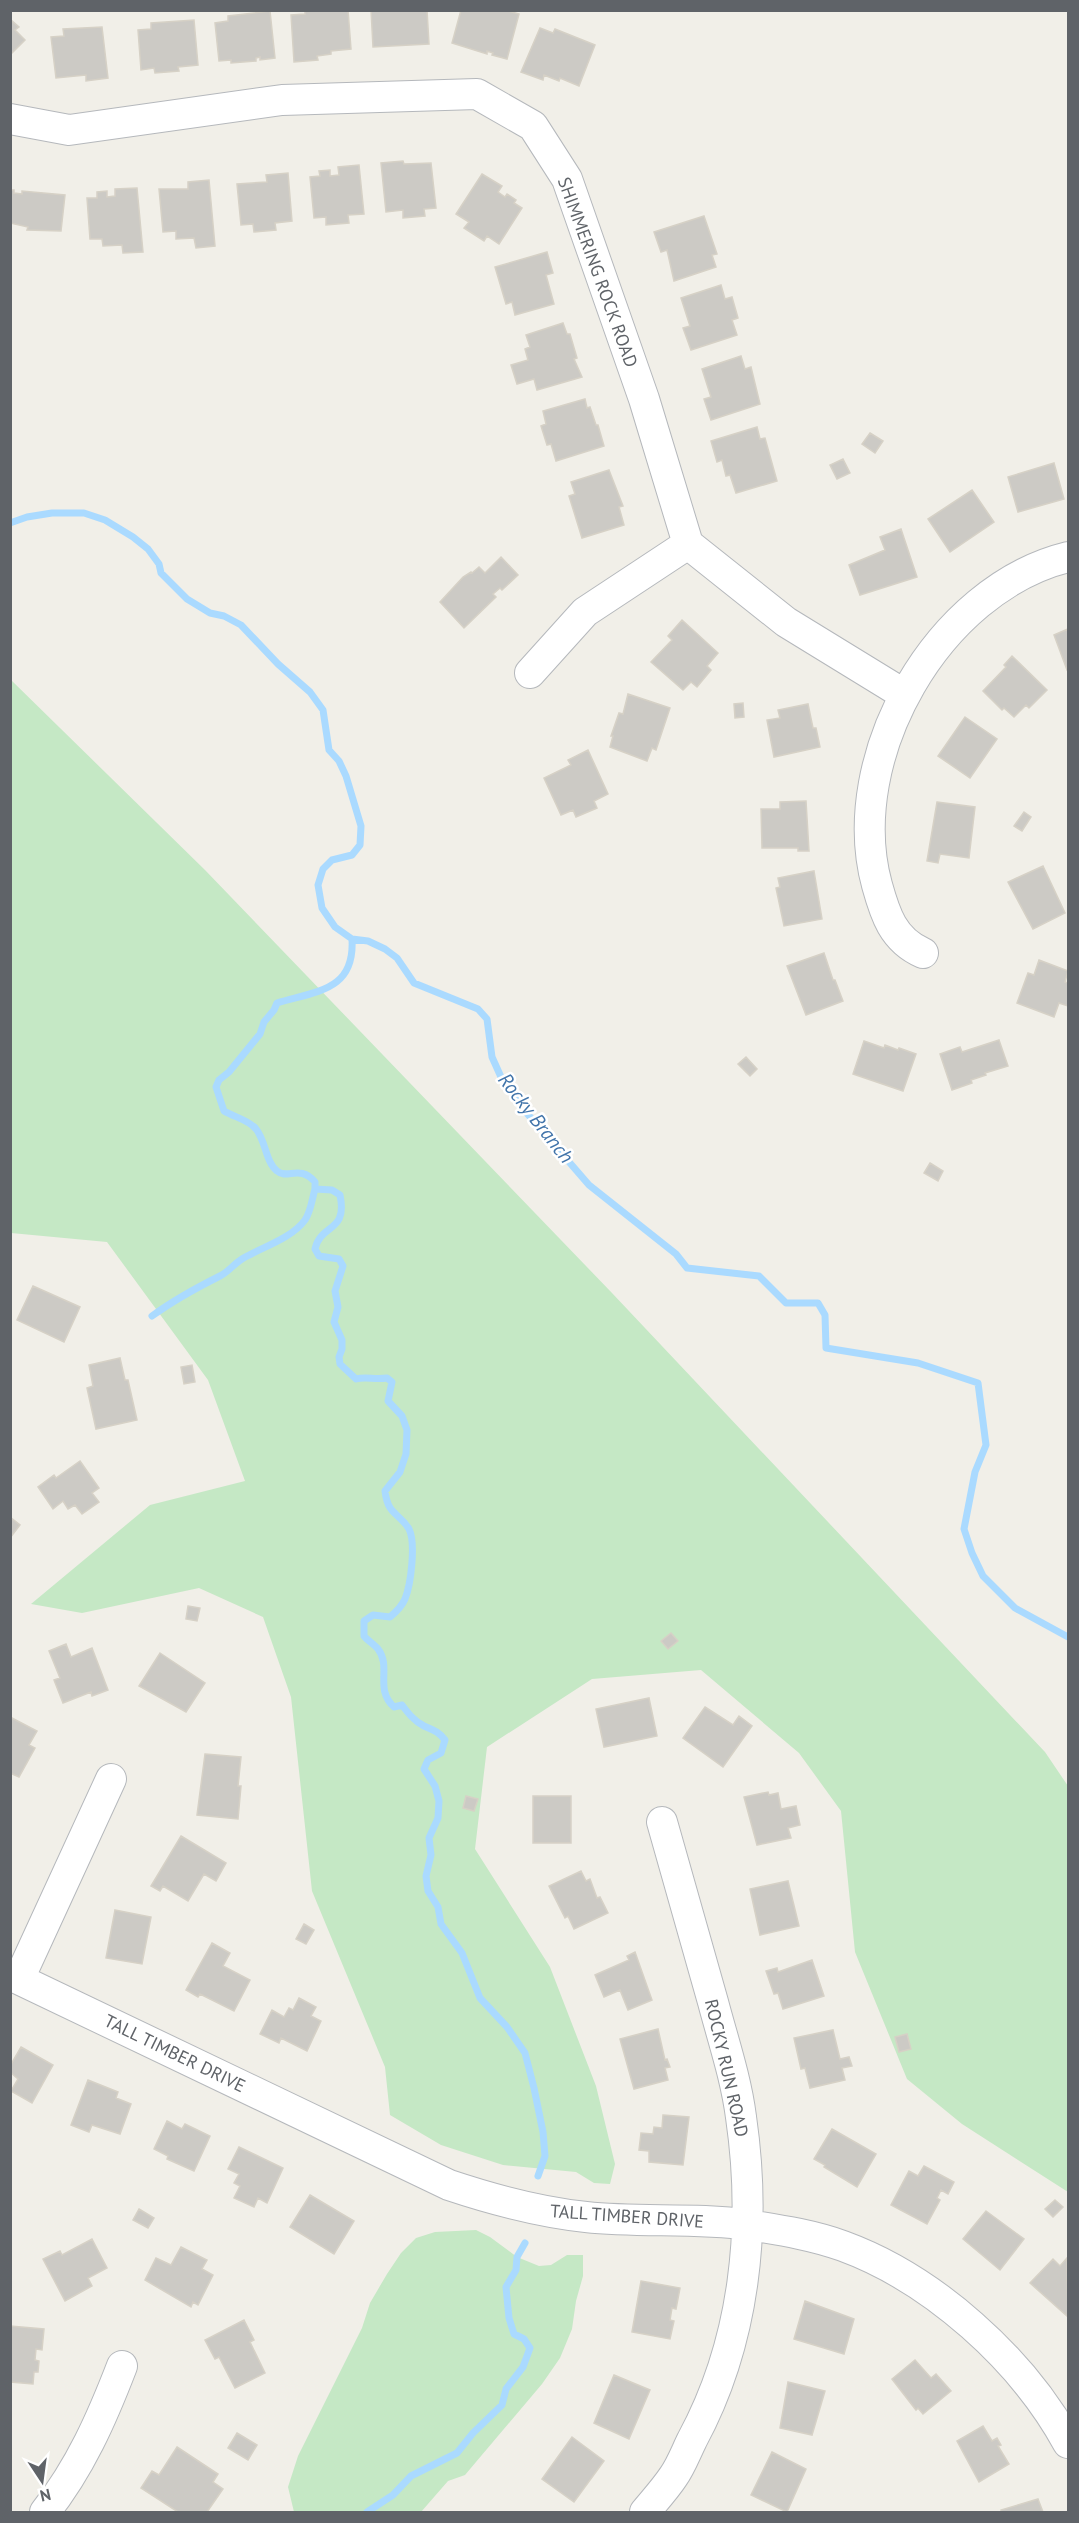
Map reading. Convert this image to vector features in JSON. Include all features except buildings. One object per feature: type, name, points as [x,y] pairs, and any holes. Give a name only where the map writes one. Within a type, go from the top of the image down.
[{"type":"street","name":"SHIMMERING ROCK ROAD","points":[[10,119],[69,130],[282,100],[477,94],[533,126],[567,179],[644,399],[688,544]]},
{"type":"street","points":[[530,672],[585,612],[688,544],[786,622],[905,695]]},
{"type":"street","points":[[923,953],[902,941],[891,927],[875,879],[870,842],[870,804],[875,768],[889,729],[905,695],[944,639],[973,610],[1002,587],[1018,578],[1068,557]]},
{"type":"street","points":[[15,1977],[111,1779]]},
{"type":"street","name":"ROCKY RUN ROAD","points":[[645,2512],[674,2475],[704,2419],[723,2369],[737,2318],[748,2225],[747,2170],[741,2115],[730,2063],[662,1822]]},
{"type":"street","name":"TALL TIMBER DRIVE","points":[[15,1977],[449,2185],[497,2201],[547,2212],[588,2217],[692,2220],[748,2225],[843,2246],[891,2269],[935,2297],[969,2323],[999,2351],[1031,2387],[1068,2443]]},
{"type":"street","points":[[45,2512],[77,2466],[96,2431],[122,2366]]},
{"type":"green space","points":[[10,679],[205,870],[612,1293],[1045,1752],[1068,1786],[1068,2192],[962,2124],[907,2079],[855,1952],[841,1811],[799,1753],[701,1670],[592,1679],[487,1747],[475,1849],[550,1967],[596,2086],[615,2164],[610,2184],[594,2183],[576,2172],[503,2165],[441,2145],[390,2115],[385,2067],[312,1891],[291,1697],[263,1617],[199,1588],[82,1613],[31,1604],[150,1505],[245,1481],[208,1380],[107,1242],[11,1233]]},
{"type":"green space","points":[[476,2230],[490,2237],[517,2257],[539,2266],[551,2265],[567,2255],[583,2255],[583,2276],[572,2329],[560,2358],[542,2384],[465,2475],[448,2481],[421,2512],[294,2512],[288,2487],[298,2456],[362,2328],[370,2303],[387,2274],[401,2253],[416,2238],[435,2232]]},
{"type":"waterway","name":"Rocky Branch","points":[[10,523],[27,517],[52,513],[84,513],[105,520],[148,549],[159,564],[161,573],[187,599],[210,613],[224,616],[241,625],[278,664],[310,692],[323,710],[329,750],[339,761],[346,776],[361,826],[360,845],[352,855],[332,860],[323,869],[318,885],[322,908],[335,927],[352,939],[368,941],[397,958],[414,983],[478,1009],[487,1019],[492,1057],[501,1077],[518,1103],[589,1185],[676,1254],[687,1268],[759,1276],[786,1303],[818,1303],[825,1315],[826,1348],[918,1363],[978,1383],[986,1445],[975,1472],[964,1529],[972,1553],[983,1576],[1015,1608],[1068,1637]]},
{"type":"waterway","points":[[352,939],[351,956],[347,969],[340,979],[319,991],[277,1003],[264,1022],[260,1034],[229,1072],[219,1080],[216,1087],[224,1111],[256,1129],[270,1162],[277,1171],[285,1174],[304,1174],[315,1182],[315,1189],[332,1190],[340,1195],[340,1216],[318,1241],[315,1249],[319,1256],[339,1259],[343,1266],[335,1291],[338,1307],[334,1322],[342,1340],[340,1364],[356,1379],[387,1378],[392,1382],[388,1401],[402,1416],[407,1430],[406,1454],[400,1472],[385,1491],[391,1510],[405,1524],[411,1535],[412,1564],[409,1584],[404,1602],[390,1617],[373,1615],[364,1621],[364,1636],[382,1656],[385,1693],[388,1700],[394,1707],[402,1705],[417,1722],[438,1733],[445,1740],[441,1753],[428,1760],[424,1769],[435,1786],[439,1801],[438,1818],[429,1838],[431,1855],[426,1876],[428,1891],[438,1907],[441,1924],[462,1953],[480,1998],[507,2027],[525,2053],[543,2132],[545,2156],[538,2176]]},
{"type":"waterway","points":[[152,1316],[223,1274],[242,1259],[276,1242],[299,1227],[310,1209],[315,1189]]},
{"type":"waterway","points":[[367,2512],[393,2495],[411,2476],[457,2453],[473,2433],[502,2405],[506,2389],[523,2367],[530,2348],[524,2339],[514,2334],[509,2318],[506,2287],[516,2270],[517,2257],[525,2243]]}]
